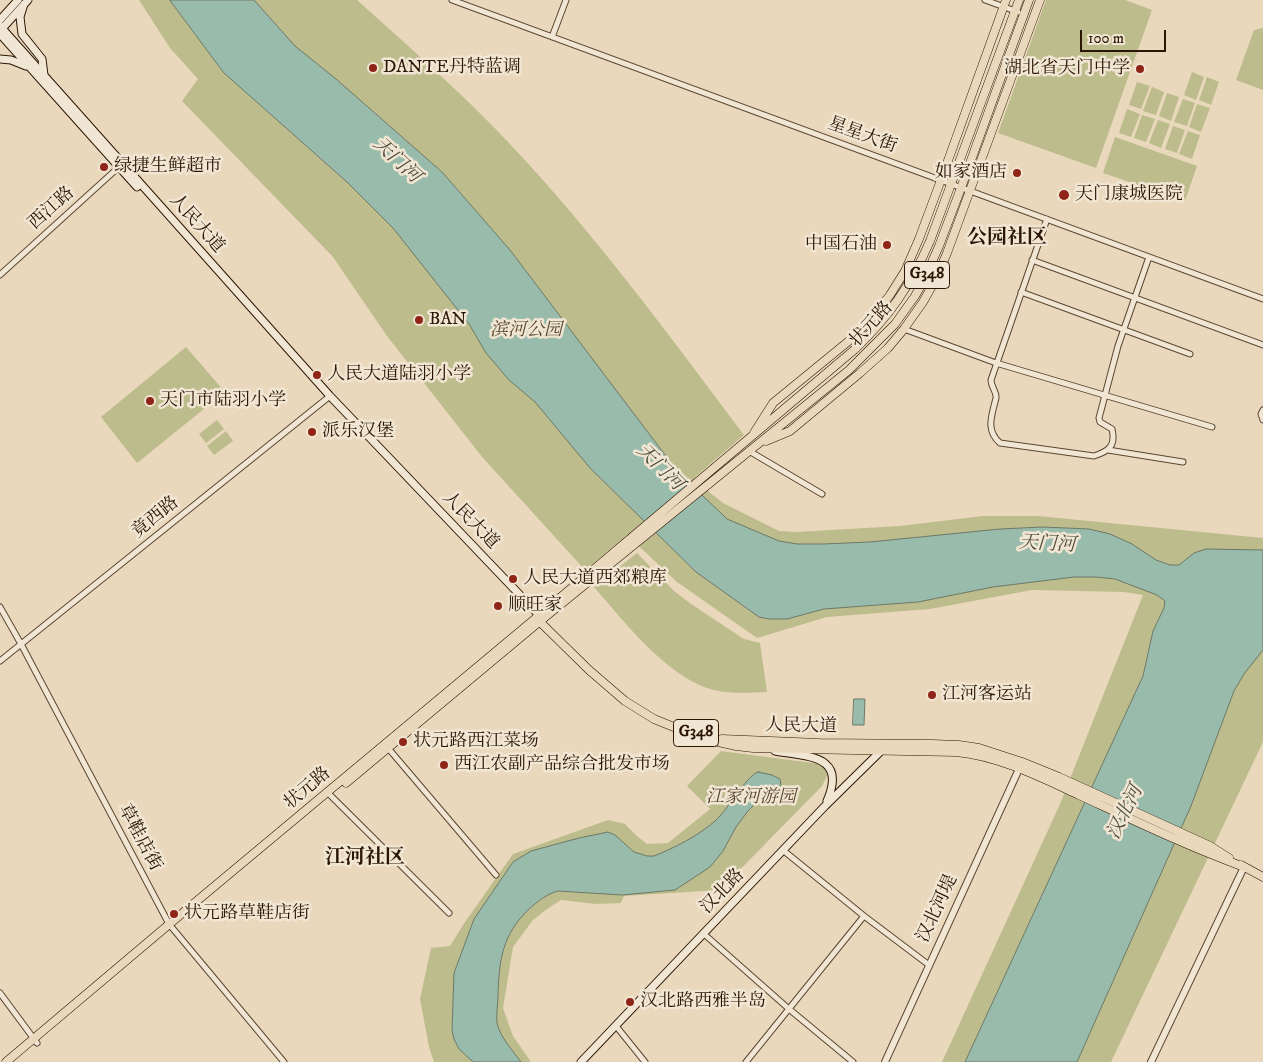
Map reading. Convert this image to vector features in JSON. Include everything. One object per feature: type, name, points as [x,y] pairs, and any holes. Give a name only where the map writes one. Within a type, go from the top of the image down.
[{"type":"main road","name":"状元路","points":[[6,1062],[35,1041],[170,926],[715,473],[751,438],[869,336],[893,308],[912,279],[935,228],[1019,0]]},
{"type":"main road","name":"状元路","points":[[715,473],[757,445],[849,370],[883,337],[906,310],[929,270],[961,188],[1029,0]]},
{"type":"main road","points":[[757,445],[783,434],[797,425],[871,364],[904,330],[930,290],[948,253],[1040,0]]},
{"type":"main road","points":[[0,20],[23,1]]},
{"type":"main road","points":[[1,30],[23,1]]},
{"type":"main road","points":[[23,1],[20,17],[22,34],[42,59],[44,75]]},
{"type":"main road","points":[[751,438],[773,403],[859,331],[878,311],[904,272],[942,180],[1005,3]]},
{"type":"main road","name":"人民大道","points":[[1,30],[32,70],[121,165]]},
{"type":"main road","name":"人民大道","points":[[1,30],[44,75],[121,165],[329,398],[539,619],[609,688],[647,716],[701,738],[736,746],[968,753],[993,759],[1057,781]]},
{"type":"main road","points":[[0,58],[17,62],[32,70]]},
{"type":"main road","points":[[922,232],[935,228]]},
{"type":"main road","points":[[929,270],[930,290]]},
{"type":"main road","points":[[904,272],[912,279]]},
{"type":"main road","name":"状元路","points":[[329,794],[388,748],[539,619]]},
{"type":"main road","name":"人民大道","points":[[539,619],[627,698],[653,716],[685,729],[740,741],[938,744],[979,748],[1013,759],[1057,781]]},
{"type":"main road","name":"汉北路","points":[[581,1062],[590,1059],[616,1026],[825,806],[887,744]]},
{"type":"main road","points":[[753,748],[809,756],[827,764],[832,771],[833,784],[825,806]]},
{"type":"main road","name":"G348","points":[[1057,781],[1263,877]]},
{"type":"main road","name":"状元路","points":[[14,1062],[35,1041]]},
{"type":"street","name":"星星大街","points":[[452,0],[1263,299]]},
{"type":"street","points":[[552,37],[566,0]]},
{"type":"street","points":[[985,0],[1005,3],[1015,11],[1024,14]]},
{"type":"street","name":"西江路","points":[[0,275],[121,165]]},
{"type":"street","points":[[1047,219],[996,363],[991,384],[997,395],[990,424],[996,440],[1000,443],[1094,456],[1108,450],[1183,462]]},
{"type":"street","points":[[1108,450],[1112,441],[1112,429],[1100,422],[1100,418],[1118,346],[1149,257]]},
{"type":"street","points":[[1032,260],[1263,345]]},
{"type":"street","points":[[1021,292],[1190,354]]},
{"type":"street","points":[[904,330],[996,363],[1212,427]]},
{"type":"street","name":"竟西路","points":[[0,661],[329,398]]},
{"type":"street","points":[[1263,410],[1261,414],[1263,420]]},
{"type":"street","points":[[749,451],[822,494]]},
{"type":"street","name":"草鞋店街","points":[[0,607],[170,926],[284,1062]]},
{"type":"street","points":[[388,748],[496,875]]},
{"type":"street","name":"汉北河堤","points":[[885,1062],[1019,769]]},
{"type":"street","points":[[329,794],[449,913]]},
{"type":"street","points":[[784,851],[864,916],[929,965]]},
{"type":"street","points":[[1151,1062],[1244,867]]},
{"type":"street","points":[[746,1062],[864,916]]},
{"type":"street","points":[[704,934],[789,1009],[853,1062]]},
{"type":"street","points":[[0,993],[35,1041]]},
{"type":"street","points":[[616,1026],[645,1062]]},
{"type":"green space","name":"滨河公园","points":[[139,0],[357,0],[491,124],[541,178],[631,286],[744,435],[696,476],[709,492],[723,503],[779,531],[796,532],[900,526],[983,516],[1038,516],[1263,538],[1263,742],[1111,1062],[942,1062],[1060,804],[1143,595],[1124,592],[1032,590],[930,609],[827,617],[757,638],[677,582],[627,535],[585,570],[483,458],[387,336],[333,257],[182,101],[198,79],[170,48]]},
{"type":"green space","points":[[1046,0],[1125,0],[1152,10],[1096,168],[998,133]]},
{"type":"green space","points":[[1263,28],[1263,90],[1236,80],[1254,30]]},
{"type":"green space","points":[[1192,72],[1204,77],[1196,100],[1184,95]]},
{"type":"green space","points":[[1207,77],[1219,82],[1211,105],[1199,100]]},
{"type":"green space","points":[[1137,82],[1150,86],[1141,109],[1129,105]]},
{"type":"green space","points":[[1152,87],[1164,92],[1156,115],[1143,111]]},
{"type":"green space","points":[[1167,93],[1179,97],[1171,121],[1159,116]]},
{"type":"green space","points":[[1183,99],[1195,103],[1187,126],[1174,122]]},
{"type":"green space","points":[[1197,104],[1210,108],[1201,132],[1189,127]]},
{"type":"green space","points":[[1127,109],[1140,114],[1131,137],[1119,133]]},
{"type":"green space","points":[[1142,115],[1155,119],[1146,142],[1134,138]]},
{"type":"green space","points":[[1158,120],[1170,124],[1161,148],[1149,143]]},
{"type":"green space","points":[[1173,126],[1185,130],[1177,153],[1165,149]]},
{"type":"green space","points":[[1188,131],[1200,135],[1192,159],[1179,154]]},
{"type":"green space","points":[[1115,137],[1197,166],[1185,201],[1103,173]]},
{"type":"green space","points":[[186,347],[225,392],[137,463],[101,417]]},
{"type":"green space","points":[[217,420],[224,429],[206,443],[199,434]]},
{"type":"green space","points":[[226,431],[233,441],[214,455],[207,446]]},
{"type":"green space","points":[[637,553],[674,591],[691,604],[744,639],[760,643],[767,692],[727,692],[697,684],[664,662],[633,632],[594,587]]},
{"type":"green space","name":"江家河游园","points":[[721,751],[820,764],[824,766],[828,774],[822,786],[720,890],[624,896],[621,903],[596,904],[561,900],[533,920],[513,947],[503,1008],[513,1036],[531,1062],[434,1062],[429,1047],[420,999],[431,948],[450,946],[513,854],[608,820],[625,824],[647,844],[668,843],[710,809],[687,786]]},
{"type":"water","points":[[170,0],[254,0],[295,46],[336,79],[442,172],[510,250],[678,472],[727,519],[779,541],[797,544],[870,542],[1000,529],[1043,527],[1089,529],[1110,534],[1132,544],[1156,560],[1170,565],[1179,565],[1194,553],[1206,549],[1263,550],[1263,650],[1244,674],[1234,691],[1191,806],[1077,1062],[965,1062],[1143,676],[1153,631],[1164,608],[1165,601],[1157,595],[1115,579],[1074,577],[993,587],[918,602],[824,609],[787,619],[759,617],[696,572],[590,468],[535,402],[509,380],[486,353],[469,324],[393,228],[347,182],[224,73]]},
{"type":"water","points":[[854,699],[865,699],[864,725],[853,725]]},
{"type":"water","points":[[758,772],[780,779],[781,785],[748,811],[736,827],[723,851],[710,867],[675,890],[622,895],[558,891],[543,898],[529,909],[508,938],[499,971],[497,1023],[507,1044],[521,1062],[473,1062],[459,1049],[452,1030],[454,973],[474,919],[513,862],[531,851],[608,832],[615,835],[634,852],[654,856],[686,841],[715,821],[748,780]]},
{"type":"place","name":"DANTE丹特蓝调","points":[[373,68]]},
{"type":"place","name":"湖北省天门中学","points":[[1140,69]]},
{"type":"place","name":"绿捷生鲜超市","points":[[104,167]]},
{"type":"place","name":"如家酒店","points":[[1017,173]]},
{"type":"place","name":"天门康城医院","points":[[1064,195]]},
{"type":"place","name":"中国石油","points":[[887,245]]},
{"type":"place","name":"BAN","points":[[419,320]]},
{"type":"place","name":"人民大道陆羽小学","points":[[317,375]]},
{"type":"place","name":"天门市陆羽小学","points":[[150,401]]},
{"type":"place","name":"派乐汉堡","points":[[312,432]]},
{"type":"place","name":"人民大道西郊粮库","points":[[513,579]]},
{"type":"place","name":"顺旺家","points":[[498,606]]},
{"type":"place","name":"江河客运站","points":[[932,695]]},
{"type":"place","name":"状元路西江菜场","points":[[403,742]]},
{"type":"place","name":"西江农副产品综合批发市场","points":[[444,765]]},
{"type":"place","name":"状元路草鞋店街","points":[[174,914]]},
{"type":"place","name":"汉北路西雅半岛","points":[[630,1002]]},
{"type":"district","name":"公园社区","points":[[1007,239]]},
{"type":"district","name":"江河社区","points":[[365,859]]},
{"type":"water label","name":"天门河","points":[[396,161]]},
{"type":"water label","name":"天门河","points":[[659,468]]},
{"type":"water label","name":"天门河","points":[[1047,545]]},
{"type":"water label","name":"汉北河","points":[[1126,813]]}]
